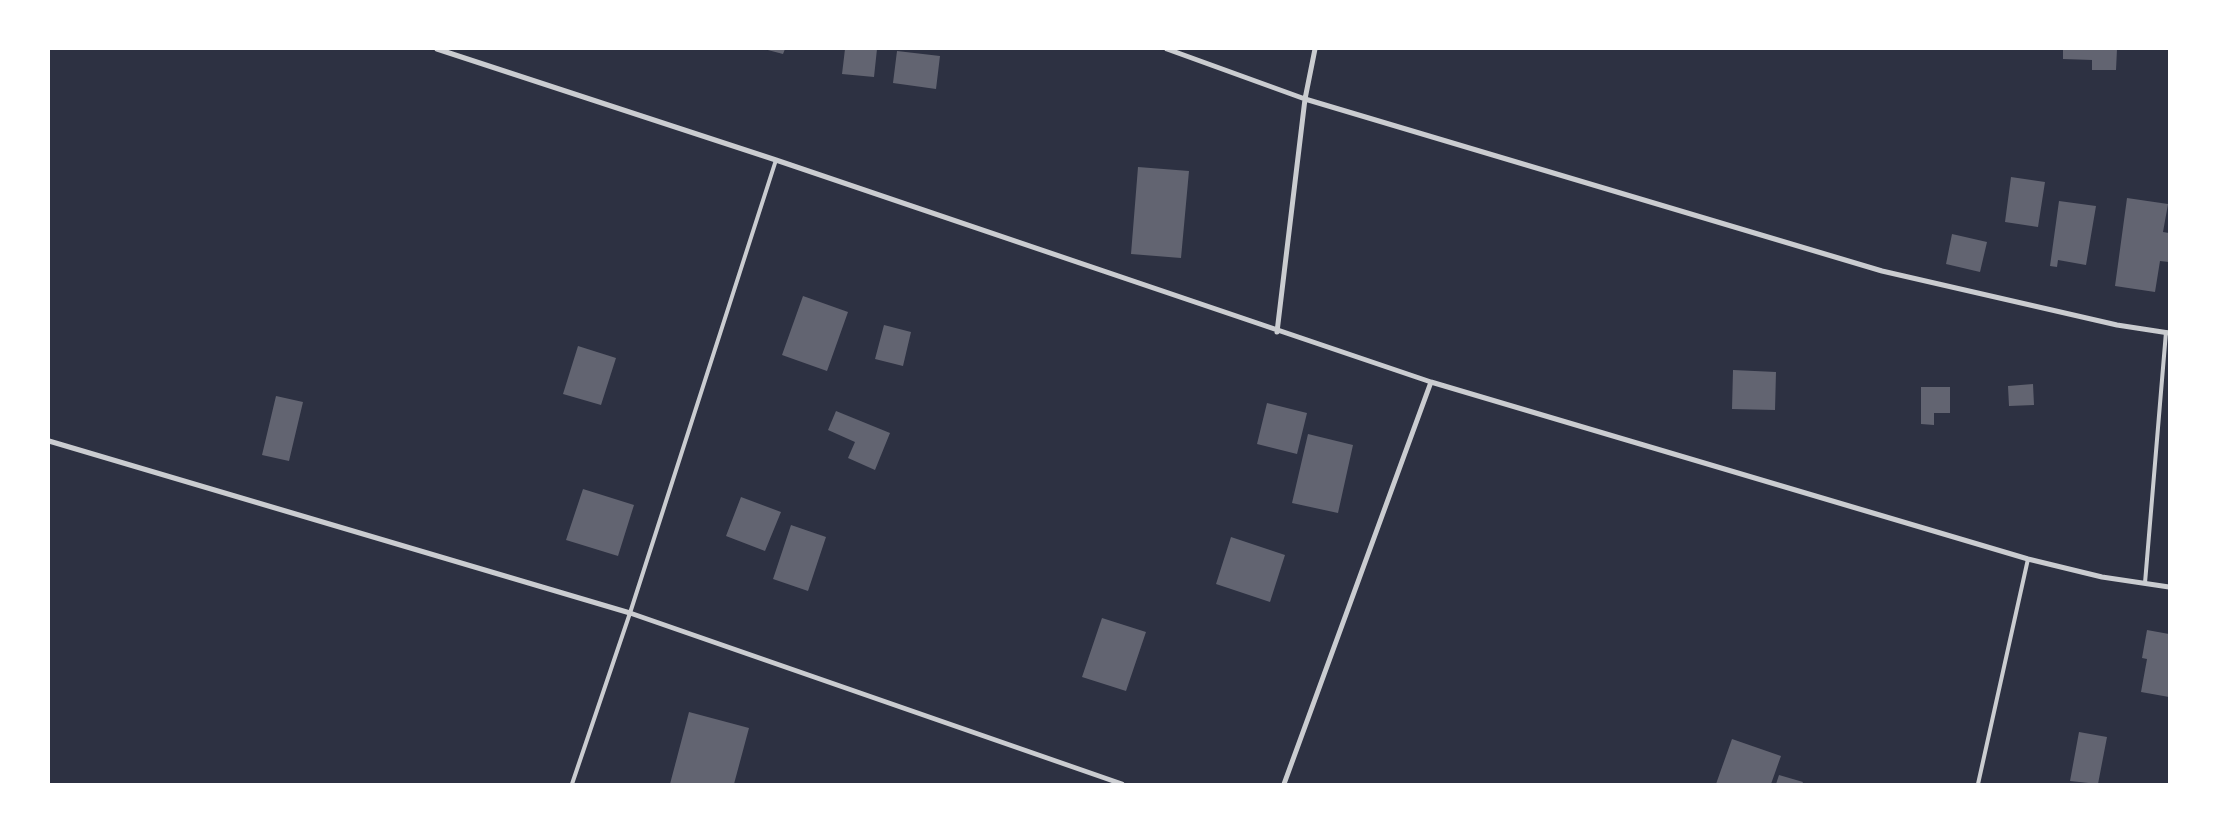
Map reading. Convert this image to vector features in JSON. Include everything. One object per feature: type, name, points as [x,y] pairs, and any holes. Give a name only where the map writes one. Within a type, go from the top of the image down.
[{"type":"street","points":[[437,49],[776,160],[1277,332],[1431,382],[2028,560],[2102,577],[2169,587]]},
{"type":"street","points":[[1167,49],[1305,99],[1882,271],[2117,325],[2168,332]]},
{"type":"street","points":[[1277,332],[1305,99],[1315,49]]},
{"type":"street","points":[[1284,784],[1431,382]]},
{"type":"street","points":[[49,441],[630,613],[1122,784]]},
{"type":"lane","points":[[572,784],[630,613],[776,160]]},
{"type":"lane","points":[[2145,583],[2168,332]]},
{"type":"lane","points":[[1978,784],[2028,560]]},
{"type":"building","points":[[764,49],[785,49],[783,54]]},
{"type":"building","points":[[845,49],[877,49],[874,77],[842,74]]},
{"type":"building","points":[[2063,49],[2117,49],[2116,70],[2092,70],[2092,60],[2063,59]]},
{"type":"building","points":[[897,51],[940,56],[936,89],[893,83]]},
{"type":"building","points":[[1138,167],[1189,171],[1181,258],[1131,254]]},
{"type":"building","points":[[2011,177],[2045,182],[2038,227],[2005,222]]},
{"type":"building","points":[[2127,198],[2168,204],[2163,232],[2169,233],[2169,262],[2160,261],[2155,292],[2115,286]]},
{"type":"building","points":[[2059,201],[2096,206],[2086,265],[2058,260],[2057,267],[2050,266]]},
{"type":"building","points":[[1952,234],[1987,242],[1980,272],[1946,264]]},
{"type":"building","points":[[803,296],[848,312],[827,371],[782,355]]},
{"type":"building","points":[[884,325],[911,332],[903,366],[875,359]]},
{"type":"building","points":[[578,346],[616,358],[601,405],[563,394]]},
{"type":"building","points":[[1733,370],[1776,372],[1775,410],[1732,409]]},
{"type":"building","points":[[2033,384],[2034,405],[2009,406],[2008,386]]},
{"type":"building","points":[[1921,387],[1950,387],[1950,413],[1934,413],[1934,425],[1921,424]]},
{"type":"building","points":[[276,396],[303,402],[289,461],[262,455]]},
{"type":"building","points":[[1267,403],[1307,413],[1297,454],[1257,444]]},
{"type":"building","points":[[836,411],[890,433],[875,470],[848,458],[855,442],[828,430]]},
{"type":"building","points":[[1308,434],[1353,445],[1338,513],[1292,503]]},
{"type":"building","points":[[583,489],[634,505],[618,556],[566,540]]},
{"type":"building","points":[[741,497],[781,512],[765,551],[726,536]]},
{"type":"building","points":[[791,525],[826,537],[808,591],[773,579]]},
{"type":"building","points":[[1231,537],[1285,555],[1270,602],[1216,584]]},
{"type":"building","points":[[1102,618],[1146,632],[1126,691],[1082,677]]},
{"type":"building","points":[[2147,630],[2169,634],[2169,697],[2141,692],[2147,659],[2142,658]]},
{"type":"building","points":[[689,712],[749,728],[734,784],[670,784]]},
{"type":"building","points":[[2079,732],[2107,737],[2098,784],[2070,781]]},
{"type":"building","points":[[1732,739],[1781,756],[1771,784],[1716,784]]},
{"type":"building","points":[[1779,775],[1803,782],[1802,784],[1776,784]]}]
